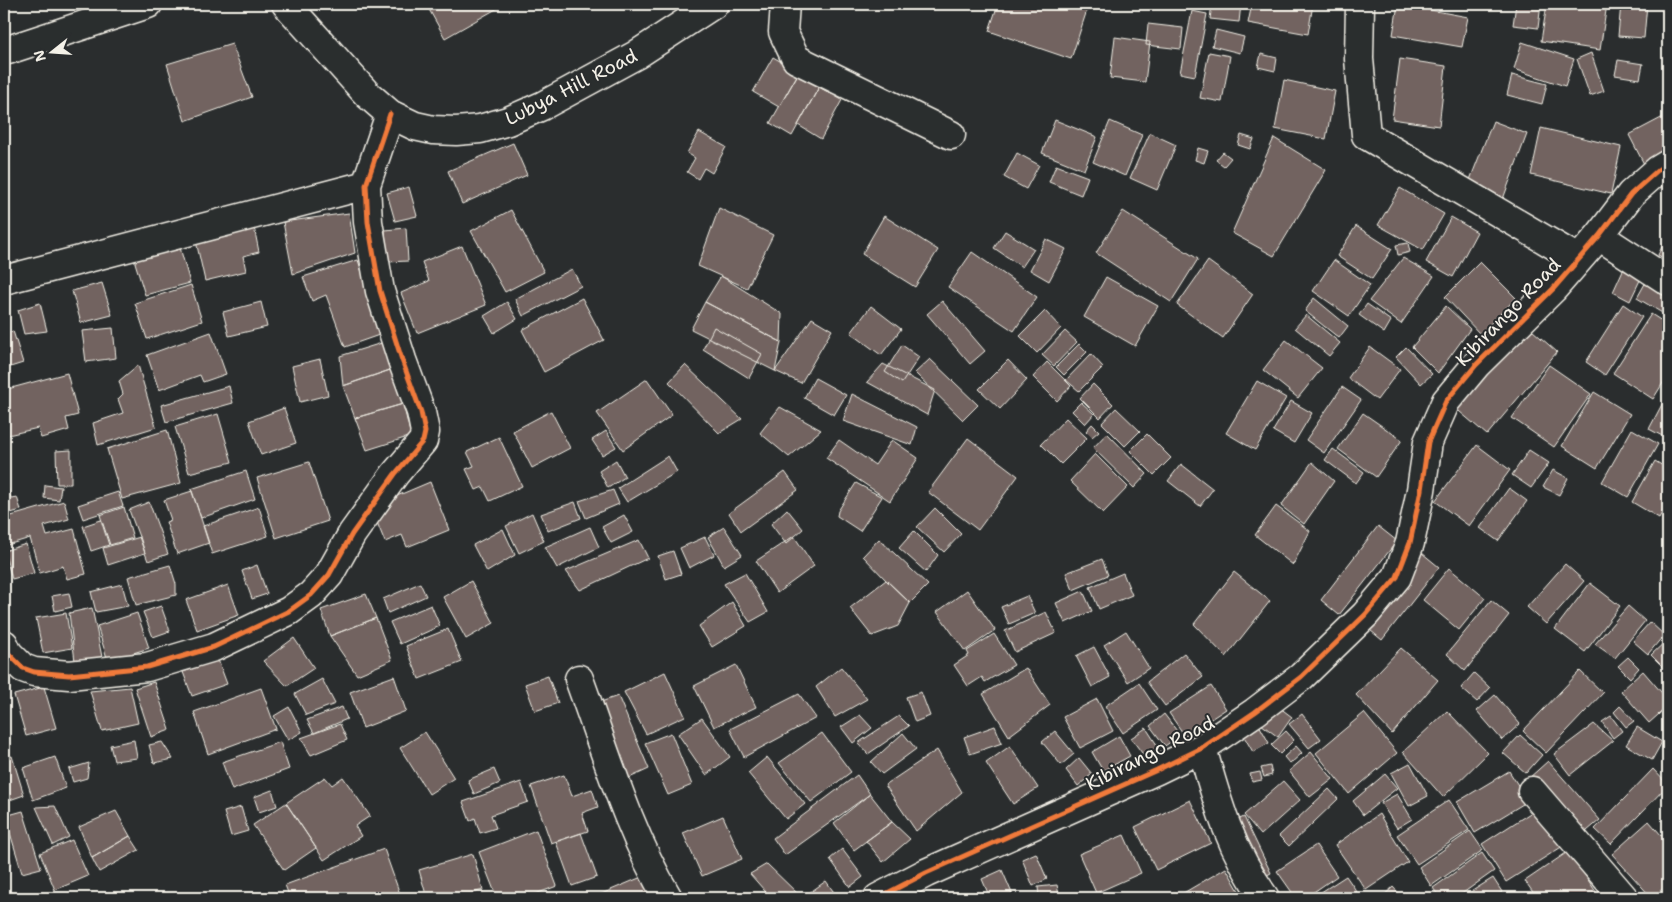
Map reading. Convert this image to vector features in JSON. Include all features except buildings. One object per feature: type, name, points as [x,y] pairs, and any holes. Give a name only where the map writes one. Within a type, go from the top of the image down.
[{"type":"street","points":[[8,50],[148,4]]},
{"type":"street","name":"Lubya Hill Road","points":[[286,4],[367,94],[390,114],[415,126],[433,130],[456,131],[480,129],[508,121],[542,106],[636,55],[714,4]]},
{"type":"street","points":[[785,4],[783,32],[796,59],[951,135]]},
{"type":"street","points":[[1360,4],[1359,59],[1366,135],[1578,259]]},
{"type":"street","points":[[4,644],[8,653],[23,668],[34,672],[69,675],[147,667],[214,647],[289,611],[311,595],[328,575],[352,534],[395,474],[423,442],[425,432],[421,412],[380,291],[368,222],[366,185],[390,114]]},
{"type":"street","name":"Kibirango Road","points":[[878,898],[926,873],[1202,748],[1255,712],[1301,677],[1365,615],[1397,577],[1410,543],[1421,490],[1428,442],[1446,401],[1476,365],[1553,289],[1599,236],[1631,194],[1658,170],[1668,164]]},
{"type":"street","points":[[4,280],[366,185]]},
{"type":"street","points":[[1599,236],[1668,282]]},
{"type":"street","points":[[579,680],[631,824],[668,898]]},
{"type":"street","points":[[1202,748],[1218,808],[1231,842],[1253,882],[1265,898]]},
{"type":"street","points":[[1532,791],[1624,898]]},
{"type":"cycle path","points":[[4,644],[8,653],[23,668],[34,672],[69,675],[147,667],[214,647],[289,611],[311,595],[329,575],[352,534],[395,474],[423,441],[425,432],[421,412],[380,291],[368,222],[366,185],[390,114]]},
{"type":"cycle path","points":[[878,898],[926,873],[1202,748],[1255,712],[1301,677],[1365,615],[1397,577],[1410,543],[1421,490],[1428,442],[1446,401],[1476,365],[1553,289],[1599,236],[1631,194],[1658,170],[1668,164]]}]
